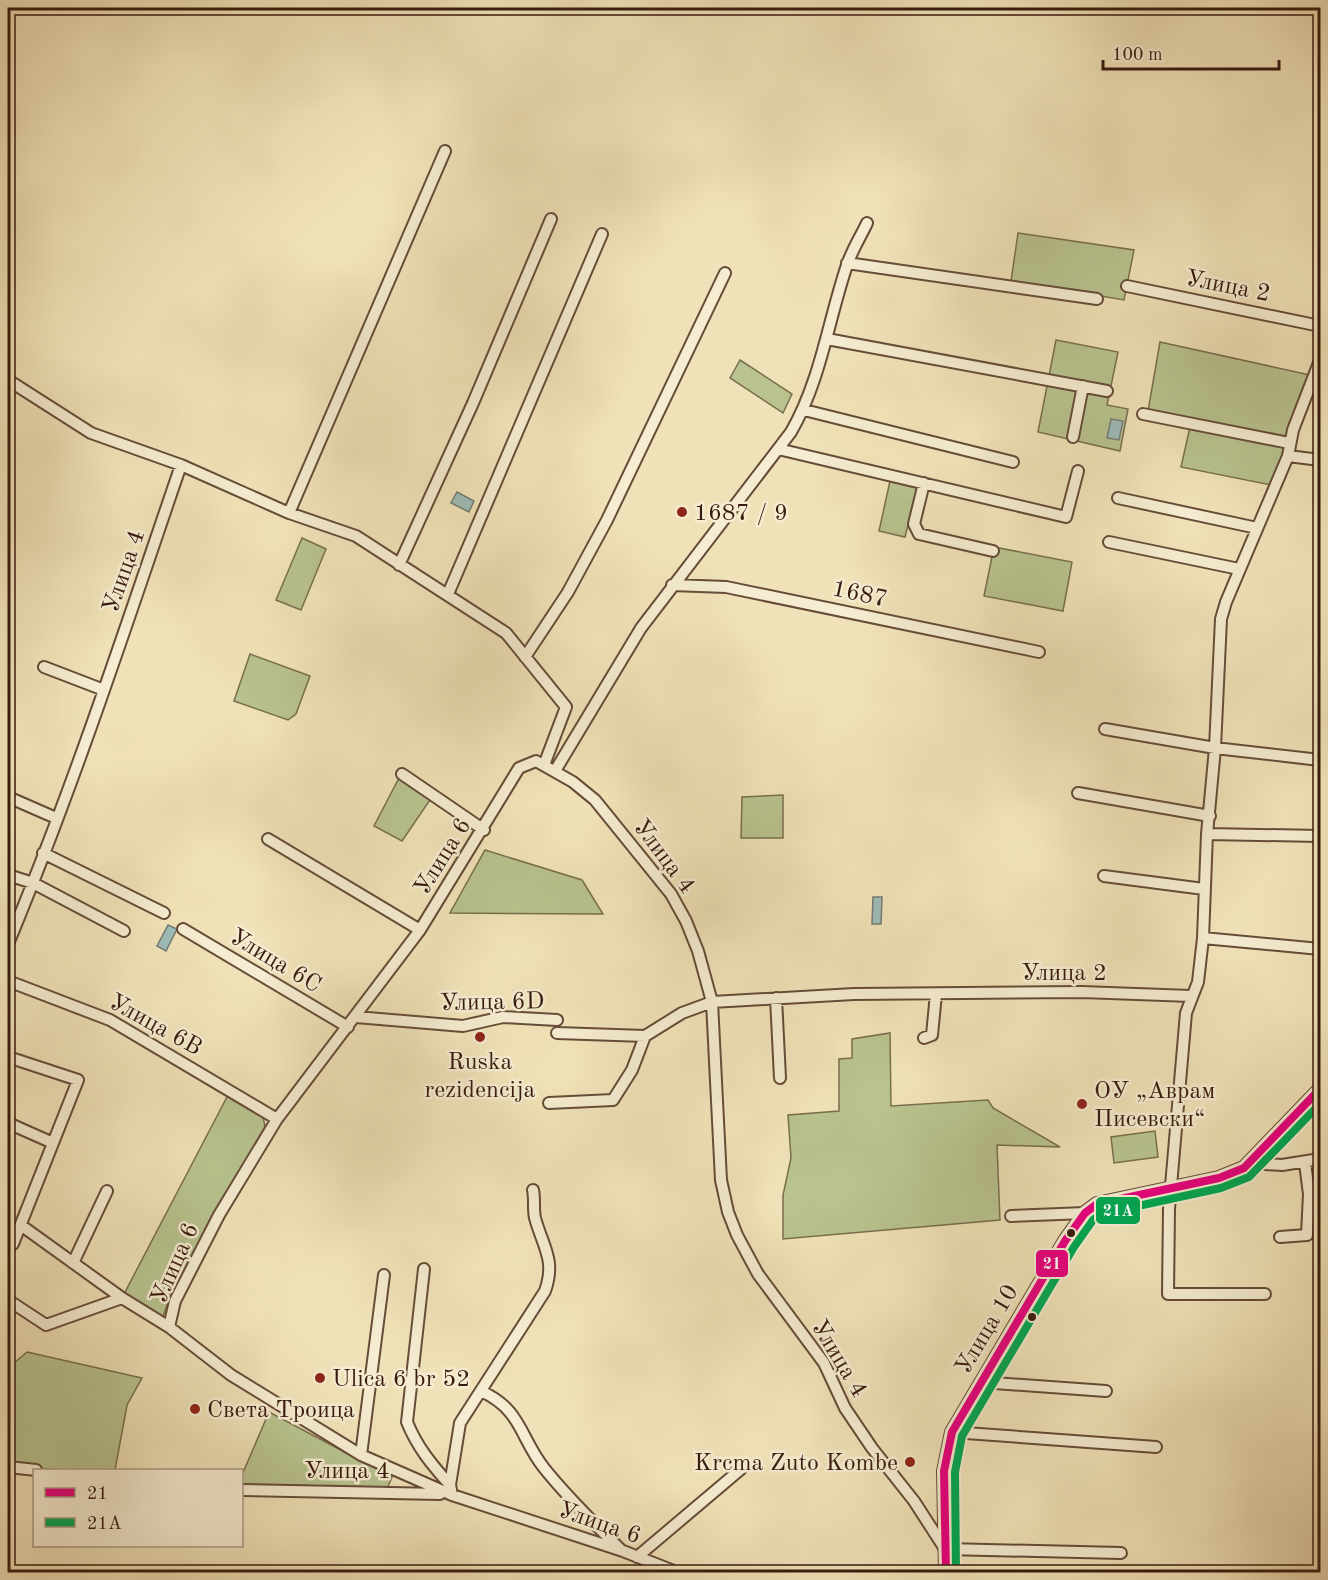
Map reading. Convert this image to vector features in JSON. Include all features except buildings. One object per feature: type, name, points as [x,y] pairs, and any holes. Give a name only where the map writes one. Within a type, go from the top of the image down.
[{"type":"street","points":[[289,513],[445,151]]},
{"type":"street","points":[[399,565],[473,403],[551,219]]},
{"type":"street","points":[[555,771],[641,628],[702,546],[718,530],[804,410],[847,263],[867,223]]},
{"type":"street","points":[[448,594],[602,234]]},
{"type":"street","points":[[847,263],[1097,299]]},
{"type":"street","points":[[525,657],[568,592],[607,520],[725,273]]},
{"type":"street","name":"Улица 2","points":[[1127,286],[1320,326]]},
{"type":"street","points":[[826,339],[1107,391]]},
{"type":"street","points":[[1265,1294],[1168,1294],[1169,1209],[1186,1013],[1198,982],[1203,938],[1207,834],[1215,748],[1221,620],[1239,569],[1288,456],[1289,443],[1320,360]]},
{"type":"street","points":[[8,380],[92,433],[181,465],[289,513],[356,536],[506,633],[566,707],[544,765]]},
{"type":"street","points":[[1073,437],[1083,386]]},
{"type":"street","points":[[804,410],[1013,462]]},
{"type":"street","points":[[1143,414],[1289,443]]},
{"type":"street","points":[[778,449],[1066,517],[1078,471]]},
{"type":"street","points":[[1288,456],[1320,460]]},
{"type":"street","name":"Улица 4","points":[[8,944],[33,883],[104,690],[181,465]]},
{"type":"street","points":[[924,483],[914,524],[919,534],[993,551]]},
{"type":"street","points":[[1118,498],[1257,528]]},
{"type":"street","points":[[1109,542],[1239,569]]},
{"type":"street","name":"1687","points":[[672,585],[726,586],[1039,652]]},
{"type":"street","points":[[44,667],[104,690]]},
{"type":"street","points":[[1106,729],[1215,748],[1320,760]]},
{"type":"street","name":"Улица 6","points":[[544,765],[536,761],[519,768],[484,830],[420,930],[277,1119],[219,1215],[175,1301],[169,1328],[231,1375],[362,1455],[676,1572]]},
{"type":"street","name":"Улица 4","points":[[544,765],[595,800],[671,894],[698,951],[712,1002],[721,1180],[728,1212],[737,1235],[758,1274],[824,1363],[844,1408],[914,1501],[945,1549]]},
{"type":"street","points":[[402,774],[484,830]]},
{"type":"street","points":[[1078,793],[1210,816]]},
{"type":"street","points":[[8,797],[56,818]]},
{"type":"street","points":[[1207,834],[1320,836]]},
{"type":"street","points":[[268,839],[420,930]]},
{"type":"street","points":[[43,853],[164,913]]},
{"type":"street","points":[[8,875],[33,883],[124,931]]},
{"type":"street","points":[[1104,876],[1204,889]]},
{"type":"street","name":"Улица 6C","points":[[183,929],[348,1027]]},
{"type":"street","points":[[1203,938],[1320,949]]},
{"type":"street","name":"Улица 6B","points":[[8,981],[110,1020],[277,1119]]},
{"type":"street","name":"Улица 2","points":[[712,1002],[854,994],[1082,992],[1191,996]]},
{"type":"street","points":[[924,1038],[932,1035],[936,994]]},
{"type":"street","points":[[776,998],[780,1078]]},
{"type":"street","points":[[557,1033],[645,1036],[682,1013],[712,1002]]},
{"type":"street","name":"Улица 6D","points":[[356,1017],[463,1026],[503,1017],[557,1020]]},
{"type":"street","points":[[549,1103],[613,1100],[632,1070],[645,1036]]},
{"type":"street","points":[[8,1057],[78,1080],[13,1244]]},
{"type":"street","name":"Улица 10","points":[[946,1572],[944,1471],[952,1432],[1065,1241],[1085,1213],[1107,1201],[1219,1178],[1250,1163],[1320,1089]]},
{"type":"street","points":[[8,1123],[53,1143]]},
{"type":"street","points":[[1250,1163],[1305,1163],[1320,1159]]},
{"type":"street","points":[[1280,1237],[1308,1235],[1309,1194],[1305,1163]]},
{"type":"street","points":[[451,1490],[460,1423],[545,1291],[549,1281],[549,1255],[536,1220],[533,1190]]},
{"type":"street","points":[[73,1263],[107,1191]]},
{"type":"street","points":[[1011,1216],[1085,1213]]},
{"type":"street","points":[[22,1226],[122,1298],[169,1328]]},
{"type":"street","points":[[424,1269],[407,1422],[414,1439],[451,1490]]},
{"type":"street","points":[[362,1455],[384,1275]]},
{"type":"street","points":[[8,1300],[46,1325],[122,1298]]},
{"type":"street","points":[[981,1382],[1106,1391]]},
{"type":"street","points":[[481,1391],[500,1400],[542,1466],[570,1500],[623,1551]]},
{"type":"street","points":[[952,1432],[1156,1447]]},
{"type":"street","points":[[8,1467],[33,1470]]},
{"type":"street","points":[[637,1557],[741,1469]]},
{"type":"street","name":"Улица 4","points":[[243,1490],[451,1490]]},
{"type":"street","points":[[945,1549],[1121,1553]]},
{"type":"green space","points":[[1018,233],[1134,250],[1124,300],[1011,281]]},
{"type":"green space","points":[[1056,340],[1118,352],[1107,405],[1128,409],[1120,451],[1038,432]]},
{"type":"green space","points":[[1160,342],[1310,375],[1285,440],[1148,411]]},
{"type":"green space","points":[[740,360],[792,394],[783,413],[730,378]]},
{"type":"green space","points":[[1190,427],[1283,444],[1285,453],[1271,485],[1181,467]]},
{"type":"green space","points":[[890,481],[917,488],[905,537],[879,531]]},
{"type":"green space","points":[[302,538],[326,549],[301,610],[276,600]]},
{"type":"green space","points":[[994,547],[1072,562],[1063,611],[984,596]]},
{"type":"green space","points":[[250,654],[310,676],[296,714],[288,720],[234,701]]},
{"type":"green space","points":[[400,776],[432,797],[402,841],[374,826]]},
{"type":"green space","points":[[783,795],[783,838],[741,838],[742,797]]},
{"type":"green space","points":[[485,850],[582,880],[603,914],[450,913]]},
{"type":"green space","points":[[890,1033],[891,1106],[988,1100],[993,1108],[1060,1147],[997,1145],[1000,1220],[783,1239],[783,1195],[791,1158],[788,1115],[839,1111],[839,1059],[852,1058],[852,1039]]},
{"type":"green space","points":[[228,1095],[263,1116],[265,1127],[170,1297],[162,1319],[123,1296]]},
{"type":"green space","points":[[1155,1131],[1158,1157],[1114,1163],[1111,1137]]},
{"type":"green space","points":[[27,1352],[142,1378],[127,1405],[115,1469],[45,1469],[8,1464],[8,1368]]},
{"type":"green space","points":[[269,1412],[392,1477],[387,1489],[243,1486],[243,1473]]},
{"type":"water","points":[[1111,419],[1123,421],[1119,440],[1107,438]]},
{"type":"water","points":[[457,492],[474,501],[469,512],[451,503]]},
{"type":"water","points":[[873,897],[882,897],[881,924],[872,924]]},
{"type":"water","points":[[168,925],[177,929],[166,951],[157,946]]},
{"type":"transit line","name":"21","points":[[946,1572],[944,1471],[952,1432],[1065,1241],[1085,1213],[1097,1204],[1219,1178],[1244,1168],[1320,1089]]},
{"type":"transit line","name":"21A","points":[[956,1572],[955,1472],[962,1436],[1074,1247],[1093,1220],[1101,1214],[1221,1188],[1249,1177],[1320,1104]]},
{"type":"place","name":"1687 / 9","points":[[682,512]]},
{"type":"place","name":"Ruska rezidencija","points":[[480,1037]]},
{"type":"place","name":"ОУ „Аврам Писевски“","points":[[1082,1104]]},
{"type":"place","name":"Ulica 6 br 52","points":[[320,1378]]},
{"type":"place","name":"Света Троица","points":[[195,1409]]},
{"type":"place","name":"Krcma Zuto Kombe","points":[[910,1462]]}]
